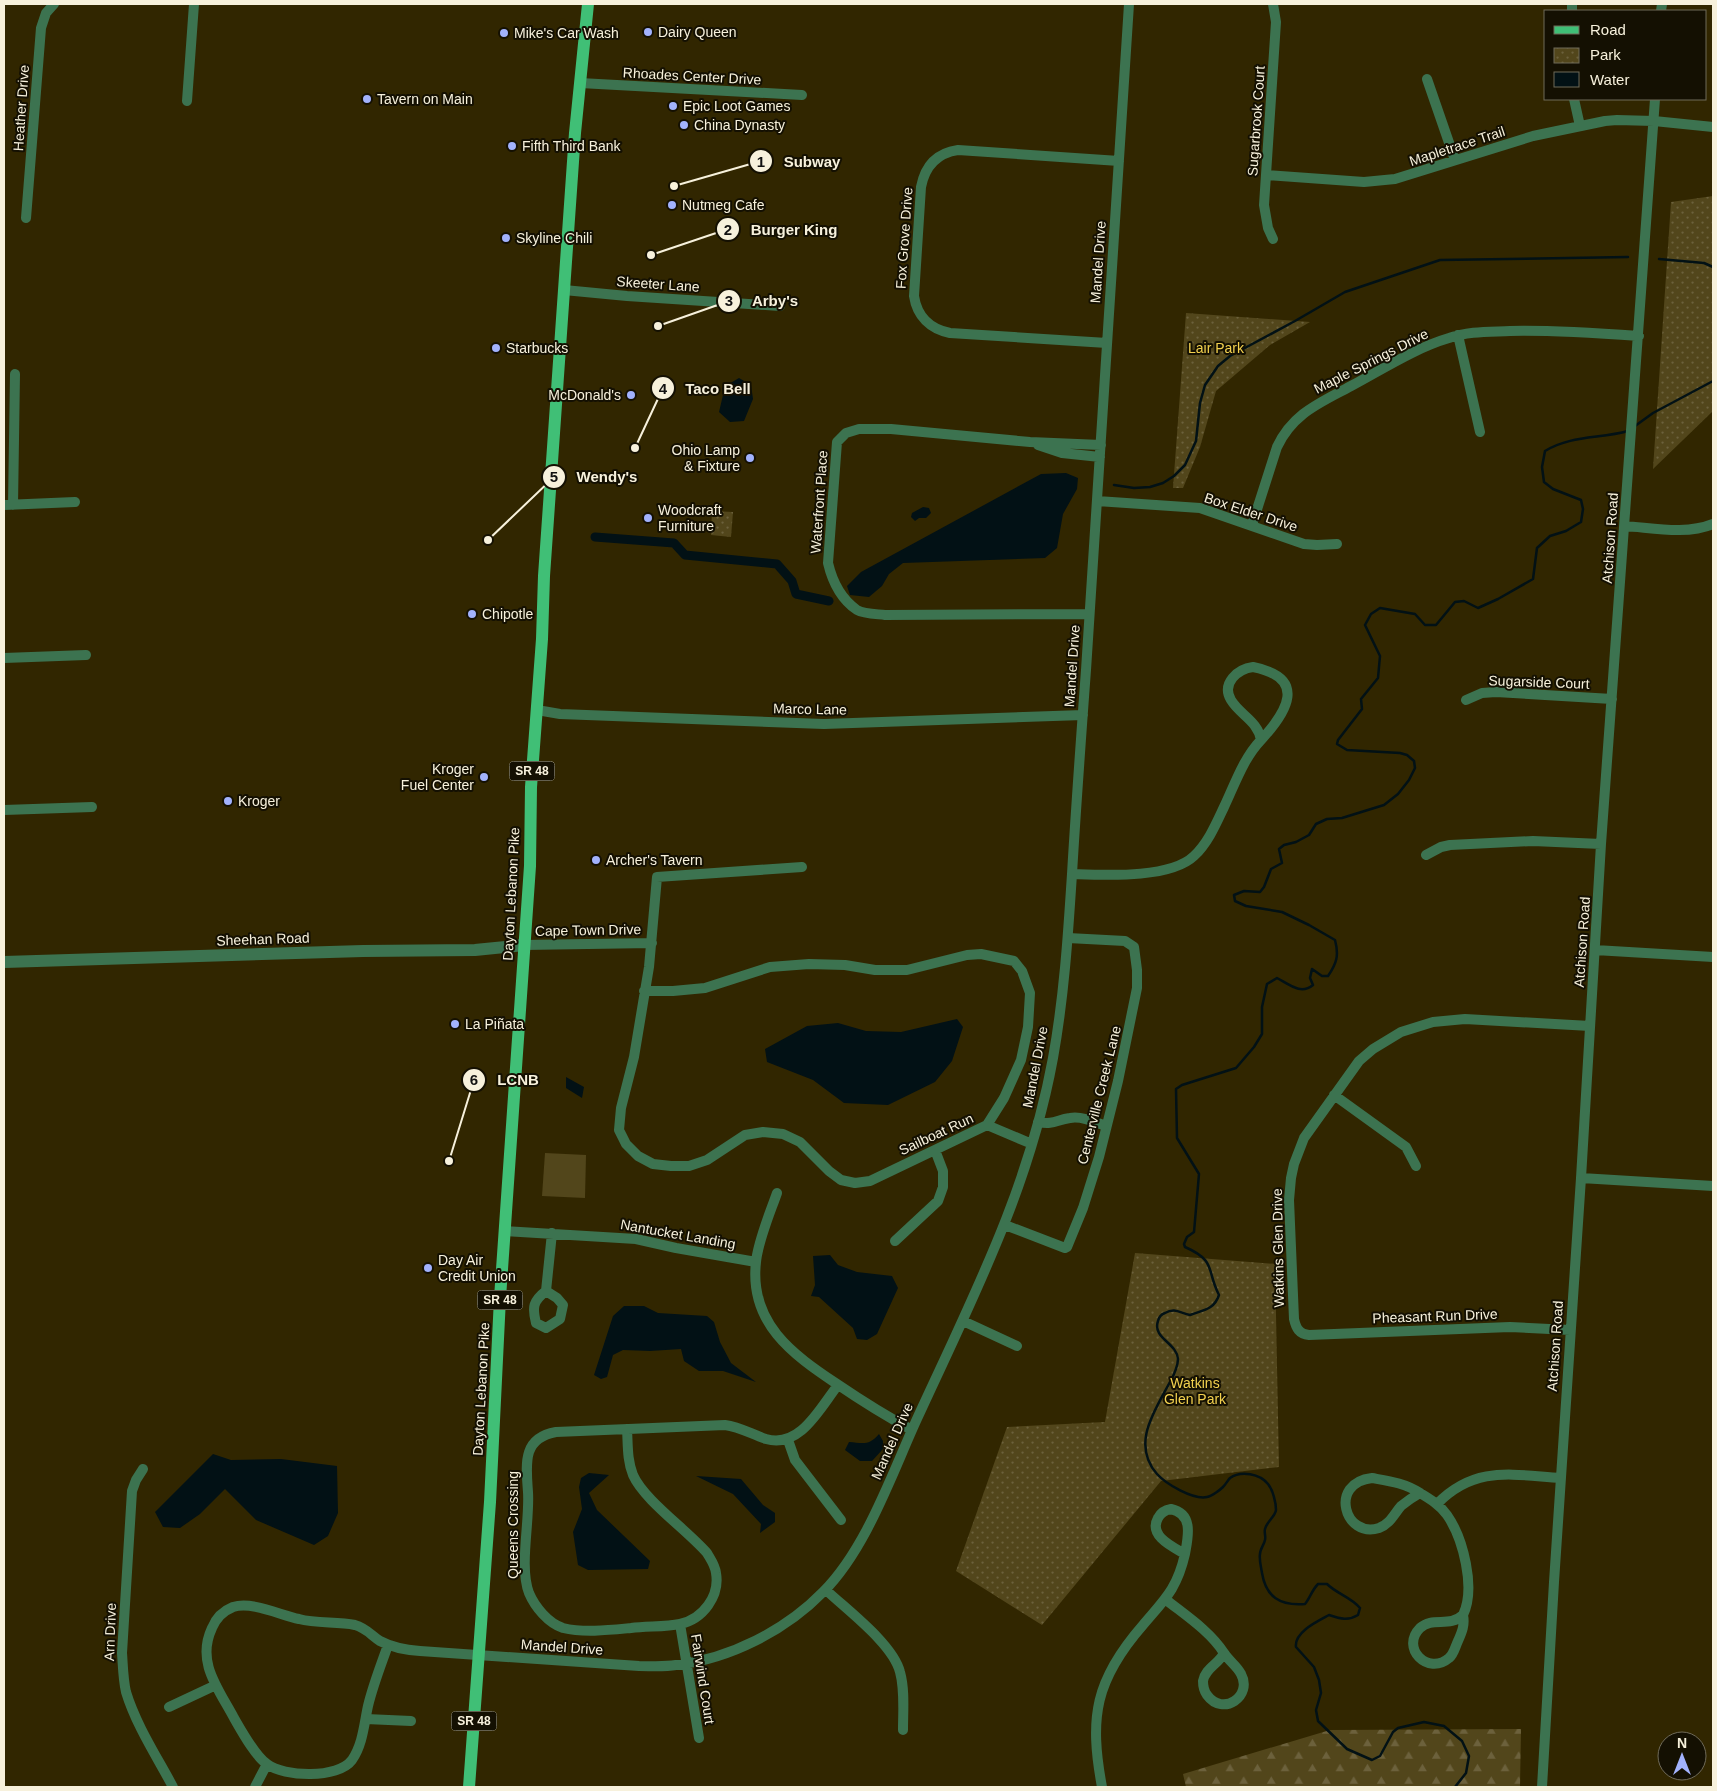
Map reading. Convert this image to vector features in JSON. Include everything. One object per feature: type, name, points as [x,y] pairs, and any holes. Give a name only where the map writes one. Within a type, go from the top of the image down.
[{"type":"main road","name":"Dayton Lebanon Pike","points":[[469,1787],[490,1511],[505,1231],[530,866],[531,787],[564,290],[588,4]]},
{"type":"street","name":"Heather Drive","points":[[26,218],[40,28],[46,13],[54,4]]},
{"type":"street","points":[[187,101],[194,4]]},
{"type":"street","name":"Mandel Drive","points":[[216,1685],[206,1661],[206,1643],[215,1621],[222,1614],[234,1607],[248,1606],[300,1620],[353,1625],[366,1629],[379,1640],[393,1648],[639,1666],[676,1666],[687,1664],[724,1653],[766,1635],[786,1622],[826,1590],[858,1546],[963,1322],[1004,1225],[1032,1144],[1052,1060],[1063,996],[1068,938],[1129,4]]},
{"type":"street","name":"Sugarbrook Court","points":[[1273,4],[1276,22],[1265,216],[1273,239]]},
{"type":"street","points":[[1427,79],[1455,160]]},
{"type":"street","name":"Rhoades Center Drive","points":[[580,83],[802,95]]},
{"type":"street","points":[[1574,100],[1580,126]]},
{"type":"street","name":"Atchison Road","points":[[1542,1787],[1560,1478],[1602,844],[1655,100]]},
{"type":"street","name":"Mapletrace Trail","points":[[1266,175],[1364,182],[1379,181],[1416,173],[1533,136],[1617,120],[1654,121],[1713,127]]},
{"type":"street","name":"Fox Grove Drive","points":[[1107,342],[950,333],[927,323],[919,312],[914,296],[921,187],[926,170],[932,162],[942,154],[958,150],[1119,161]]},
{"type":"street","name":"Skeeter Lane","points":[[564,290],[780,306]]},
{"type":"street","name":"Maple Springs Drive","points":[[1252,525],[1277,447],[1285,432],[1295,420],[1312,407],[1417,351],[1458,335],[1482,332],[1553,331],[1638,336]]},
{"type":"street","points":[[1458,335],[1480,432]]},
{"type":"street","points":[[15,374],[8,505],[75,502]]},
{"type":"street","name":"Waterfront Place","points":[[1089,614],[885,615],[858,611],[844,597],[832,578],[828,562],[837,442],[846,433],[859,429],[891,429],[1030,442],[1100,444]]},
{"type":"street","name":"Waterfront Place","points":[[1030,442],[1062,453],[1100,457]]},
{"type":"street","name":"Box Elder Drive","points":[[1097,502],[1200,508],[1304,544],[1336,544]]},
{"type":"street","points":[[1625,526],[1695,530],[1713,524]]},
{"type":"street","points":[[4,658],[86,655]]},
{"type":"street","points":[[1072,874],[1165,870],[1183,864],[1194,856],[1211,833],[1239,773],[1261,740],[1281,716],[1288,699],[1288,692],[1284,682],[1272,672],[1246,668],[1234,674],[1229,692],[1231,700],[1258,728],[1261,740]]},
{"type":"street","name":"Sugarside Court","points":[[1466,700],[1482,694],[1496,692],[1612,699]]},
{"type":"street","name":"Marco Lane","points":[[536,710],[560,714],[824,724],[1083,715]]},
{"type":"street","points":[[4,810],[92,807]]},
{"type":"street","points":[[1426,855],[1441,847],[1450,845],[1510,841],[1534,840],[1602,844]]},
{"type":"street","name":"Sailboat Run","points":[[644,992],[705,988],[770,967],[809,964],[845,965],[875,970],[907,970],[967,955],[981,954],[1014,961],[1022,971],[1030,993],[1028,1027],[1021,1060],[1004,1098],[987,1125],[870,1181],[854,1183],[841,1180],[835,1176],[800,1142],[783,1134],[763,1132],[746,1135],[707,1160],[689,1166],[653,1164],[638,1156],[626,1144],[619,1130],[621,1108],[634,1057],[644,992],[652,943],[657,877],[802,867]]},
{"type":"street","name":"Centerville Creek Lane","points":[[1004,1225],[1065,1248],[1067,1247],[1083,1208],[1099,1157],[1118,1081],[1137,988],[1134,947],[1125,942],[1068,938]]},
{"type":"street","name":"Cape Town Drive","points":[[524,945],[652,943]]},
{"type":"street","name":"Sheehan Road","points":[[4,962],[362,950],[476,950],[524,945]]},
{"type":"street","points":[[1595,950],[1713,957]]},
{"type":"street","name":"Watkins Glen Drive","points":[[1302,1333],[1295,1326],[1294,1319],[1289,1228],[1290,1178],[1298,1150],[1304,1138],[1359,1061],[1373,1049],[1402,1032],[1433,1022],[1464,1019],[1590,1026]]},
{"type":"street","points":[[1334,1095],[1406,1147],[1416,1166]]},
{"type":"street","points":[[1038,1122],[1054,1123],[1076,1118],[1106,1126]]},
{"type":"street","points":[[987,1125],[1032,1144]]},
{"type":"street","points":[[895,1241],[938,1201],[943,1187],[943,1171],[935,1150]]},
{"type":"street","points":[[1581,1178],[1713,1186]]},
{"type":"street","points":[[776,1193],[756,1262],[756,1288],[759,1301],[771,1327],[797,1357],[874,1409],[912,1430]]},
{"type":"street","name":"Nantucket Landing","points":[[505,1231],[636,1239],[756,1262]]},
{"type":"street","points":[[546,1291],[552,1233]]},
{"type":"street","points":[[963,1322],[1017,1346]]},
{"type":"street","name":"Pheasant Run Drive","points":[[1302,1333],[1309,1335],[1510,1327],[1570,1330]]},
{"type":"street","points":[[838,1385],[804,1429],[788,1440],[795,1460],[841,1520]]},
{"type":"street","name":"Queens Crossing","points":[[627,1429],[630,1465],[638,1483],[698,1543],[714,1564],[716,1590],[708,1607],[696,1617],[680,1624],[601,1630],[563,1628],[542,1614],[530,1594],[527,1584],[526,1558],[529,1514],[526,1466],[530,1448],[536,1441],[549,1434],[627,1429],[725,1425],[737,1427],[766,1439],[788,1440]]},
{"type":"street","name":"Arn Drive","points":[[143,1469],[132,1491],[122,1652],[123,1674],[126,1691],[134,1714],[173,1787]]},
{"type":"street","points":[[1438,1504],[1450,1492],[1464,1483],[1486,1475],[1502,1474],[1560,1478]]},
{"type":"street","points":[[1420,1493],[1404,1503],[1386,1524],[1372,1529],[1358,1526],[1352,1522],[1345,1508],[1347,1494],[1352,1486],[1363,1479],[1372,1478],[1411,1487],[1438,1504],[1447,1515],[1454,1529],[1466,1566],[1468,1592],[1466,1609],[1463,1615],[1463,1628],[1453,1653],[1449,1658],[1436,1664],[1427,1663],[1417,1657],[1413,1647],[1414,1639],[1422,1626],[1433,1622],[1454,1621],[1463,1615]]},
{"type":"street","points":[[1102,1787],[1095,1743],[1097,1708],[1102,1691],[1117,1658],[1178,1581],[1185,1554]]},
{"type":"street","points":[[826,1590],[883,1643],[896,1662],[902,1682],[903,1730]]},
{"type":"street","points":[[1165,1599],[1205,1632],[1219,1646],[1238,1670],[1243,1680],[1242,1694],[1234,1702],[1219,1705],[1206,1694],[1203,1684],[1206,1674],[1221,1659],[1224,1653]]},
{"type":"street","name":"Fairwind Court","points":[[680,1624],[699,1738]]},
{"type":"street","points":[[169,1707],[216,1685],[246,1740],[267,1764],[285,1771],[305,1774],[320,1774],[337,1770],[350,1762],[362,1740],[371,1697],[388,1645]]},
{"type":"street","points":[[366,1719],[411,1721]]},
{"type":"street","points":[[255,1787],[267,1764]]},
{"type":"green space","points":[[1713,196],[1713,411],[1653,469],[1671,202]]},
{"type":"green space","name":"Lair Park","points":[[1186,313],[1310,322],[1270,345],[1216,391],[1200,447],[1183,488],[1173,488]]},
{"type":"green space","points":[[712,511],[733,512],[731,537],[711,535]]},
{"type":"green space","points":[[545,1153],[586,1155],[585,1198],[542,1196]]},
{"type":"green space","name":"Watkins Glen Park","points":[[1135,1253],[1275,1264],[1279,1467],[1161,1481],[1042,1625],[956,1571],[1007,1427],[1105,1422]]},
{"type":"green space","points":[[1521,1729],[1520,1787],[1186,1787],[1183,1774],[1330,1730]]},
{"type":"water","points":[[739,378],[751,385],[753,399],[744,421],[730,422],[719,412],[723,395],[722,388]]},
{"type":"water","points":[[1066,473],[1078,478],[1077,489],[1063,514],[1057,548],[1045,558],[903,563],[889,574],[882,586],[869,597],[850,595],[847,586],[861,572],[1041,474]]},
{"type":"water","points":[[923,507],[929,508],[931,513],[926,518],[919,518],[915,521],[911,517],[912,513]]},
{"type":"water","points":[[957,1019],[963,1027],[952,1061],[935,1082],[888,1105],[844,1103],[813,1080],[767,1062],[765,1049],[807,1026],[838,1023],[866,1031],[901,1032]]},
{"type":"water","points":[[566,1077],[584,1087],[582,1098],[566,1088]]},
{"type":"water","points":[[830,1255],[838,1265],[857,1272],[892,1276],[898,1288],[877,1334],[867,1340],[857,1339],[853,1328],[819,1297],[811,1296],[815,1285],[813,1256]]},
{"type":"water","points":[[624,1306],[644,1306],[658,1313],[707,1316],[714,1322],[720,1342],[731,1363],[756,1382],[723,1371],[699,1371],[684,1361],[681,1349],[623,1350],[613,1355],[607,1377],[601,1379],[594,1375],[613,1316]]},
{"type":"water","points":[[879,1434],[883,1441],[883,1449],[872,1461],[860,1461],[845,1450],[849,1442],[869,1442]]},
{"type":"water","points":[[213,1454],[231,1460],[281,1459],[337,1466],[338,1513],[328,1536],[314,1545],[256,1520],[225,1489],[200,1514],[180,1528],[163,1527],[155,1512]]},
{"type":"water","points":[[589,1473],[609,1475],[589,1493],[597,1510],[650,1561],[648,1569],[588,1570],[578,1565],[573,1532],[582,1509],[579,1487],[581,1478]]},
{"type":"water","points":[[696,1476],[741,1479],[763,1505],[775,1513],[775,1522],[760,1533],[761,1524],[733,1494]]},
{"type":"waterway","points":[[1114,485],[1134,488],[1150,487],[1163,483],[1174,476],[1185,465],[1196,441],[1200,403],[1205,385],[1218,366],[1230,356],[1345,292],[1440,260],[1628,257]]},
{"type":"waterway","points":[[1659,259],[1704,263],[1713,267]]},
{"type":"waterway","points":[[1635,426],[1653,413],[1713,381]]},
{"type":"waterway","points":[[1455,1787],[1466,1773],[1469,1756],[1462,1741],[1444,1726],[1424,1722],[1398,1728],[1393,1732],[1380,1756],[1372,1760],[1347,1749],[1318,1721],[1316,1710],[1321,1693],[1319,1680],[1314,1667],[1296,1647],[1296,1642],[1303,1632],[1319,1620],[1329,1615],[1348,1619],[1358,1615],[1360,1608],[1327,1584],[1318,1584],[1305,1604],[1281,1601],[1271,1594],[1264,1581],[1260,1559],[1265,1540],[1265,1529],[1276,1510],[1274,1497],[1268,1484],[1250,1474],[1239,1474],[1230,1478],[1222,1488],[1211,1495],[1207,1497],[1195,1496],[1187,1494],[1167,1482],[1157,1474],[1149,1462],[1146,1450],[1148,1426],[1177,1367],[1178,1359],[1177,1353],[1158,1332],[1158,1320],[1163,1314],[1172,1310],[1190,1315],[1204,1310],[1211,1307],[1219,1295],[1206,1262],[1202,1257],[1185,1247],[1184,1244],[1187,1237],[1194,1232],[1199,1174],[1177,1138],[1176,1089],[1182,1085],[1236,1068],[1254,1047],[1262,1034],[1262,1007],[1267,984],[1277,978],[1295,988],[1309,988],[1313,985],[1310,978],[1312,969],[1322,976],[1328,976],[1335,963],[1337,955],[1335,940],[1282,912],[1246,906],[1235,901],[1234,895],[1244,891],[1260,892],[1271,869],[1282,863],[1279,849],[1284,845],[1296,842],[1309,835],[1316,824],[1327,819],[1342,818],[1384,805],[1398,794],[1409,780],[1415,768],[1414,761],[1407,755],[1347,750],[1337,744],[1338,740],[1362,709],[1361,699],[1378,678],[1380,656],[1365,625],[1371,614],[1380,608],[1415,614],[1425,625],[1436,625],[1455,602],[1464,601],[1478,608],[1533,579],[1537,548],[1550,536],[1566,531],[1581,522],[1583,509],[1581,500],[1553,489],[1544,482],[1542,467],[1545,451],[1565,442],[1628,431]]},
{"type":"waterway","points":[[595,537],[674,543],[685,555],[777,564],[792,581],[796,594],[829,601]]},
{"type":"place","name":"Dairy Queen","points":[[648,32]]},
{"type":"place","name":"Mike's Car Wash","points":[[504,33]]},
{"type":"place","name":"Tavern on Main","points":[[367,99]]},
{"type":"place","name":"Epic Loot Games","points":[[673,106]]},
{"type":"place","name":"China Dynasty","points":[[684,125]]},
{"type":"place","name":"Fifth Third Bank","points":[[512,146]]},
{"type":"place","name":"Subway","points":[[674,186]]},
{"type":"place","name":"Nutmeg Cafe","points":[[672,205]]},
{"type":"place","name":"Skyline Chili","points":[[506,238]]},
{"type":"place","name":"Burger King","points":[[651,255]]},
{"type":"place","name":"Arby's","points":[[658,326]]},
{"type":"place","name":"Starbucks","points":[[496,348]]},
{"type":"place","name":"McDonald's","points":[[631,395]]},
{"type":"place","name":"Taco Bell","points":[[635,448]]},
{"type":"place","name":"Ohio Lamp & Fixture","points":[[750,458]]},
{"type":"place","name":"Woodcraft Furniture","points":[[648,518]]},
{"type":"place","name":"Wendy's","points":[[488,540]]},
{"type":"place","name":"Chipotle","points":[[472,614]]},
{"type":"place","name":"Kroger Fuel Center","points":[[484,777]]},
{"type":"place","name":"Kroger","points":[[228,801]]},
{"type":"place","name":"Archer's Tavern","points":[[596,860]]},
{"type":"place","name":"La Piñata","points":[[455,1024]]},
{"type":"place","name":"LCNB","points":[[449,1161]]},
{"type":"place","name":"Day Air Credit Union","points":[[428,1268]]}]
